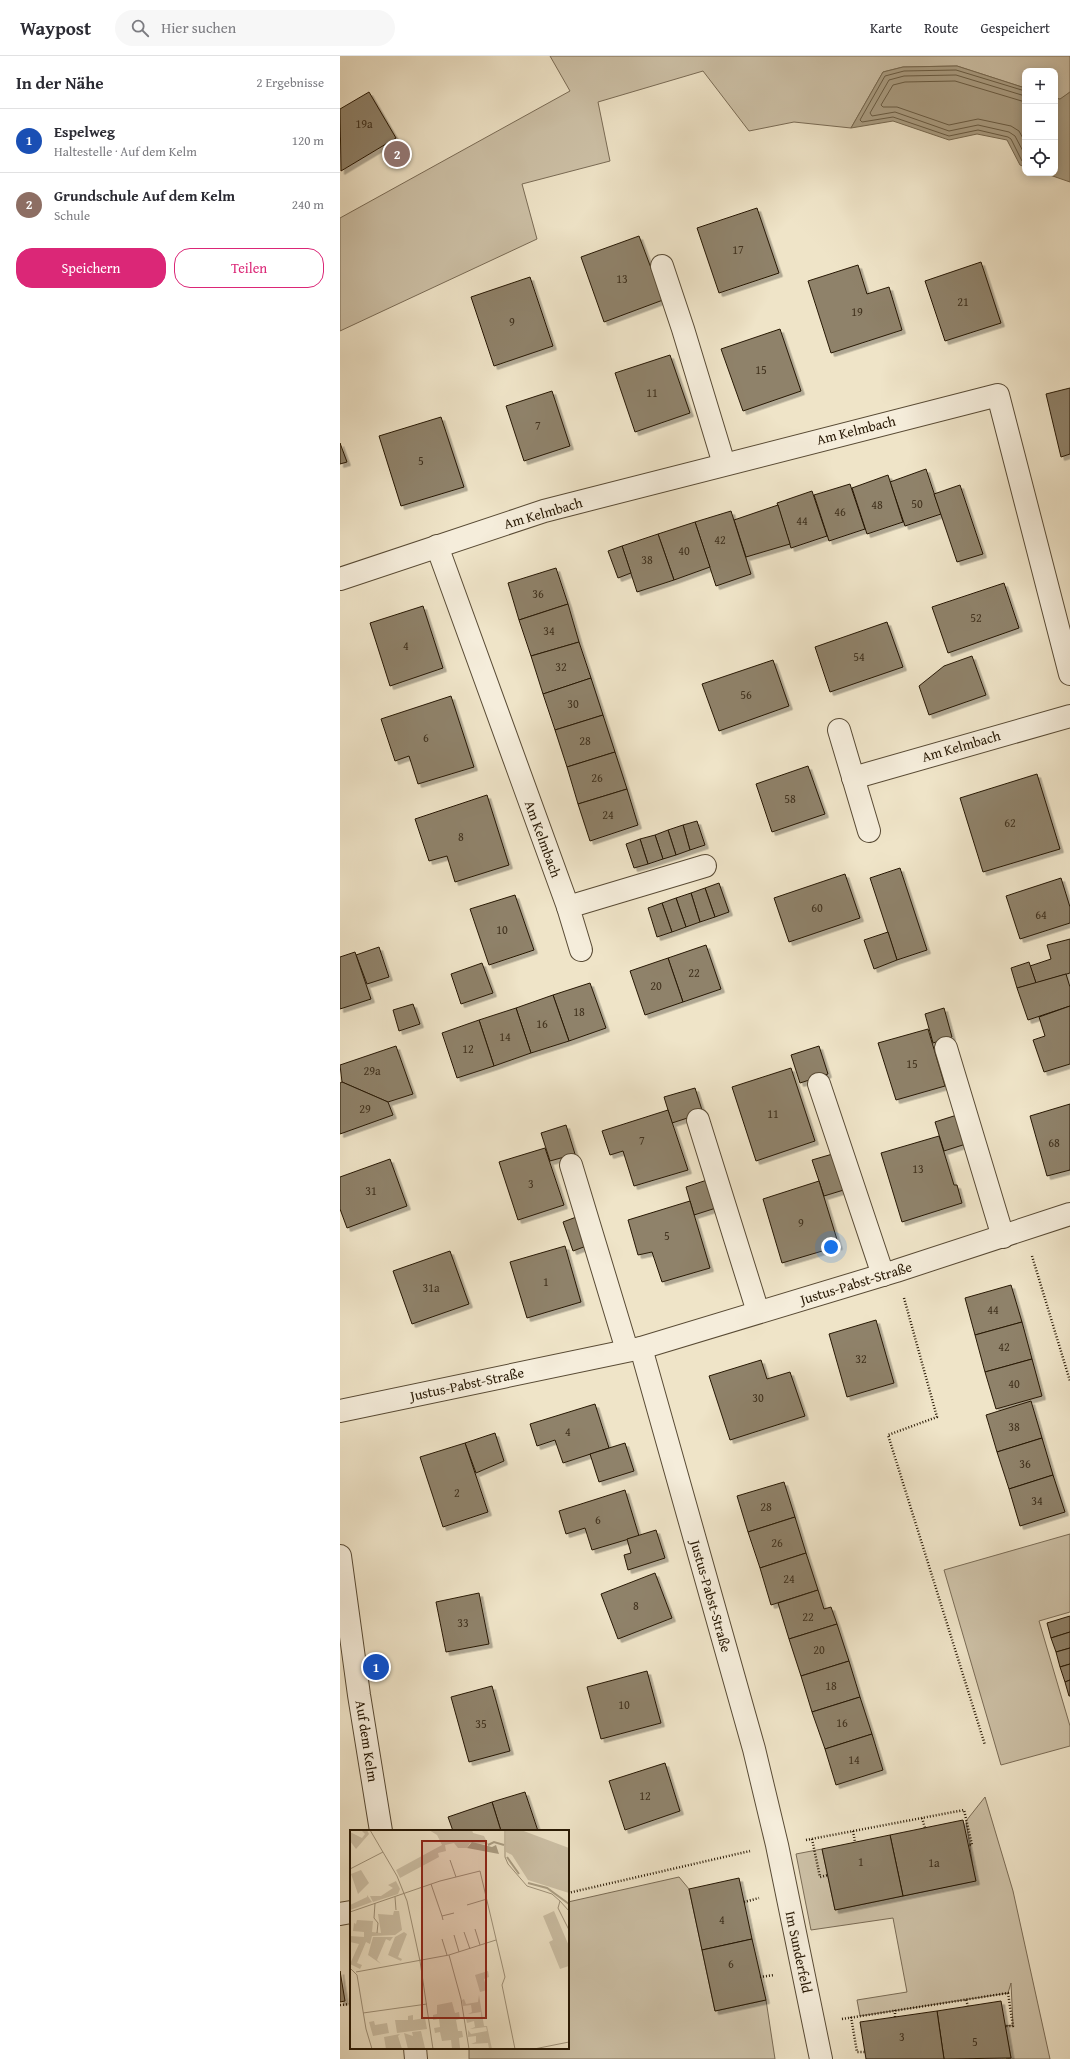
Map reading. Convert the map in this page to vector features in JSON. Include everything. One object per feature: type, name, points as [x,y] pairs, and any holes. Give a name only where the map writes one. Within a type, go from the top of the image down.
[{"type":"street","points":[[662,266],[683,329],[724,464]]},
{"type":"street","name":"Am Kelmbach","points":[[340,579],[544,511],[998,395],[1070,674]]},
{"type":"street","name":"Am Kelmbach","points":[[437,546],[568,907],[581,950]]},
{"type":"street","name":"Am Kelmbach","points":[[853,778],[1070,716]]},
{"type":"street","points":[[839,730],[869,831]]},
{"type":"street","points":[[568,907],[705,866]]},
{"type":"street","points":[[946,1048],[1003,1237]]},
{"type":"street","points":[[819,1084],[890,1273]]},
{"type":"street","points":[[698,1120],[758,1312]]},
{"type":"street","points":[[571,1165],[634,1349]]},
{"type":"street","name":"Justus-Pabst-Straße","points":[[340,1411],[634,1349],[890,1273],[1070,1214]]},
{"type":"street","name":"Justus-Pabst-Straße","points":[[634,1349],[754,1749],[777,1845]]},
{"type":"street","name":"Auf dem Kelm","points":[[340,1556],[358,1688],[381,1830]]},
{"type":"street","name":"Im Sunderfeld","points":[[777,1845],[821,2059]]},
{"type":"street","points":[[340,1914],[350,1912]]},
{"type":"street","points":[[415,2049],[416,2059]]},
{"type":"path","points":[[1023,1229],[1070,1381]]},
{"type":"path","points":[[890,1273],[937,1417],[888,1435],[985,1746]]},
{"type":"path","points":[[569,1893],[777,1845],[964,1810],[972,1845],[968,1845]]},
{"type":"path","points":[[922,1818],[925,1828]]},
{"type":"path","points":[[853,1831],[855,1842]]},
{"type":"path","points":[[812,1839],[820,1877],[828,1875]]},
{"type":"path","points":[[814,2024],[895,2010],[1008,1994],[1013,2026],[1005,2026]]},
{"type":"path","points":[[966,2000],[968,2006]]},
{"type":"path","points":[[340,2005],[350,2004]]},
{"type":"path","points":[[895,2010],[895,2017]]},
{"type":"path","points":[[851,2017],[857,2052],[865,2052]]},
{"type":"shaded area","points":[[550,56],[1070,56],[1070,92],[1060,100],[1058,99],[1058,68],[1022,68],[1022,87],[957,66],[903,67],[883,72],[851,128],[794,122],[749,131],[703,71],[598,102],[610,161],[522,184],[537,239],[340,331],[340,218],[570,91]]},
{"type":"shaded area","points":[[1070,1534],[1070,1612],[1039,1621],[1070,1726],[1070,1746],[1001,1765],[944,1570]]},
{"type":"shaded area","points":[[985,1797],[1013,1891],[1050,2059],[1006,2059],[1011,2058],[1005,2026],[1013,2025],[1011,1983],[1008,1993],[860,2016],[857,2000],[907,1992],[893,1918],[811,1930],[796,1854],[822,1849],[835,1910],[975,1881],[966,1821]]},
{"type":"shaded area","points":[[679,1877],[689,1889],[715,2011],[766,2000],[775,2059],[469,2059],[469,2049],[569,2049],[569,1902]]},
{"type":"water","points":[[957,66],[1022,87],[1022,166],[1020,165],[1007,140],[977,134],[949,140],[893,121],[851,128],[883,72],[903,67]]},
{"type":"water","points":[[1070,92],[1070,182],[1053,176],[1058,176],[1058,99],[1060,99]]},
{"type":"building","points":[[369,92],[396,138],[341,171],[340,109]]},
{"type":"building","points":[[757,208],[779,273],[719,293],[697,228]]},
{"type":"building","points":[[639,236],[663,300],[604,322],[581,257]]},
{"type":"building","points":[[981,262],[1001,323],[945,341],[925,281]]},
{"type":"building","points":[[858,265],[867,294],[889,287],[902,330],[831,353],[808,281]]},
{"type":"building","points":[[530,277],[553,346],[494,366],[471,297]]},
{"type":"building","points":[[780,329],[801,391],[743,411],[721,349]]},
{"type":"building","points":[[670,355],[690,413],[635,432],[615,373]]},
{"type":"building","points":[[1070,388],[1070,454],[1061,457],[1046,394]]},
{"type":"building","points":[[552,391],[570,446],[524,461],[506,406]]},
{"type":"building","points":[[441,417],[464,487],[401,506],[379,436]]},
{"type":"building","points":[[340,443],[347,462],[340,464]]},
{"type":"building","points":[[926,469],[941,514],[905,526],[890,482]]},
{"type":"building","points":[[888,475],[903,522],[867,534],[852,488]]},
{"type":"building","points":[[850,484],[865,529],[829,541],[814,495]]},
{"type":"building","points":[[960,485],[983,554],[957,562],[934,494]]},
{"type":"building","points":[[812,491],[827,536],[791,548],[777,503]]},
{"type":"building","points":[[778,505],[790,544],[746,557],[734,520]]},
{"type":"building","points":[[731,511],[751,574],[716,586],[695,522]]},
{"type":"building","points":[[695,522],[710,567],[674,580],[658,534]]},
{"type":"building","points":[[658,534],[674,580],[637,592],[622,546]]},
{"type":"building","points":[[622,546],[631,573],[618,578],[608,551]]},
{"type":"building","points":[[556,568],[568,604],[519,620],[508,583]]},
{"type":"building","points":[[1004,583],[1019,628],[948,653],[932,607]]},
{"type":"building","points":[[568,604],[579,642],[531,656],[519,620]]},
{"type":"building","points":[[423,606],[443,668],[390,686],[370,623]]},
{"type":"building","points":[[887,622],[903,667],[830,692],[815,647]]},
{"type":"building","points":[[579,642],[591,678],[543,694],[531,656]]},
{"type":"building","points":[[972,656],[986,695],[929,715],[919,686],[944,666]]},
{"type":"building","points":[[773,660],[789,706],[719,731],[702,684]]},
{"type":"building","points":[[591,678],[603,715],[555,730],[543,694]]},
{"type":"building","points":[[451,696],[474,767],[418,784],[409,756],[395,761],[381,719]]},
{"type":"building","points":[[603,715],[615,752],[567,767],[555,730]]},
{"type":"building","points":[[615,752],[627,789],[578,804],[567,767]]},
{"type":"building","points":[[808,766],[825,814],[772,832],[756,784]]},
{"type":"building","points":[[1037,774],[1060,849],[983,872],[960,798]]},
{"type":"building","points":[[627,789],[638,825],[590,841],[578,804]]},
{"type":"building","points":[[487,795],[509,865],[455,882],[447,856],[429,861],[415,819]]},
{"type":"building","points":[[697,821],[705,845],[690,850],[683,825]]},
{"type":"building","points":[[683,825],[690,850],[676,855],[668,830]]},
{"type":"building","points":[[668,830],[676,855],[663,859],[655,835]]},
{"type":"building","points":[[655,835],[663,859],[648,864],[640,839]]},
{"type":"building","points":[[640,839],[648,864],[634,868],[626,844]]},
{"type":"building","points":[[900,868],[927,950],[897,960],[870,878]]},
{"type":"building","points":[[845,874],[860,918],[789,942],[774,898]]},
{"type":"building","points":[[1061,878],[1070,907],[1070,923],[1020,939],[1006,896]]},
{"type":"building","points":[[719,883],[729,912],[715,917],[705,888]]},
{"type":"building","points":[[705,888],[715,917],[700,922],[691,893]]},
{"type":"building","points":[[691,893],[700,922],[686,927],[676,898]]},
{"type":"building","points":[[515,895],[534,950],[489,965],[470,909]]},
{"type":"building","points":[[676,898],[686,927],[672,932],[662,903]]},
{"type":"building","points":[[662,903],[672,932],[657,937],[648,908]]},
{"type":"building","points":[[888,932],[897,960],[874,969],[864,940]]},
{"type":"building","points":[[1070,939],[1070,973],[1036,983],[1030,966],[1051,959],[1047,945]]},
{"type":"building","points":[[706,945],[721,989],[683,1002],[668,958]]},
{"type":"building","points":[[379,947],[389,977],[367,984],[356,955]]},
{"type":"building","points":[[355,952],[371,999],[340,1009],[340,957]]},
{"type":"building","points":[[668,958],[683,1002],[645,1015],[630,971]]},
{"type":"building","points":[[1029,962],[1036,983],[1017,988],[1011,968]]},
{"type":"building","points":[[482,963],[493,993],[461,1004],[451,974]]},
{"type":"building","points":[[1066,974],[1070,987],[1070,1006],[1028,1020],[1017,988]]},
{"type":"building","points":[[590,983],[606,1028],[569,1041],[553,995]]},
{"type":"building","points":[[553,995],[569,1041],[531,1053],[516,1008]]},
{"type":"building","points":[[413,1004],[420,1024],[399,1031],[393,1010]]},
{"type":"building","points":[[1070,1006],[1070,1064],[1044,1072],[1033,1040],[1045,1036],[1039,1017]]},
{"type":"building","points":[[516,1008],[531,1053],[494,1066],[479,1020]]},
{"type":"building","points":[[944,1008],[952,1037],[933,1043],[925,1014]]},
{"type":"building","points":[[479,1020],[494,1066],[457,1078],[442,1033]]},
{"type":"building","points":[[928,1029],[945,1086],[896,1100],[878,1043]]},
{"type":"building","points":[[396,1046],[413,1094],[388,1102],[342,1082],[340,1065]]},
{"type":"building","points":[[819,1046],[828,1074],[800,1083],[791,1055]]},
{"type":"building","points":[[791,1068],[815,1141],[756,1161],[732,1087]]},
{"type":"building","points":[[342,1082],[388,1102],[393,1115],[340,1134],[340,1083]]},
{"type":"building","points":[[695,1088],[703,1113],[672,1123],[664,1097]]},
{"type":"building","points":[[1070,1104],[1070,1170],[1047,1176],[1030,1116]]},
{"type":"building","points":[[668,1110],[688,1170],[634,1186],[623,1151],[610,1155],[602,1131]]},
{"type":"building","points":[[960,1114],[969,1143],[944,1151],[935,1122]]},
{"type":"building","points":[[566,1125],[575,1154],[550,1161],[541,1133]]},
{"type":"building","points":[[939,1136],[954,1185],[957,1185],[962,1203],[902,1222],[881,1153]]},
{"type":"building","points":[[545,1148],[564,1205],[518,1220],[499,1162]]},
{"type":"building","points":[[836,1153],[847,1189],[824,1196],[812,1160]]},
{"type":"building","points":[[390,1159],[407,1206],[347,1228],[340,1209],[340,1177]]},
{"type":"building","points":[[707,1180],[716,1208],[694,1215],[686,1187]]},
{"type":"building","points":[[819,1181],[839,1246],[782,1263],[763,1199]]},
{"type":"building","points":[[690,1201],[710,1268],[662,1282],[652,1252],[638,1255],[628,1220]]},
{"type":"building","points":[[579,1216],[589,1245],[573,1251],[563,1222]]},
{"type":"building","points":[[565,1246],[581,1302],[527,1318],[510,1262]]},
{"type":"building","points":[[450,1251],[469,1304],[412,1324],[393,1271]]},
{"type":"building","points":[[1011,1285],[1022,1322],[975,1335],[965,1298]]},
{"type":"building","points":[[876,1320],[894,1383],[847,1397],[829,1334]]},
{"type":"building","points":[[1022,1322],[1032,1359],[985,1372],[975,1335]]},
{"type":"building","points":[[1032,1359],[1042,1396],[996,1409],[985,1372]]},
{"type":"building","points":[[761,1360],[767,1379],[790,1372],[805,1416],[730,1440],[709,1376]]},
{"type":"building","points":[[1031,1401],[1042,1438],[997,1452],[986,1415]]},
{"type":"building","points":[[595,1404],[609,1448],[563,1463],[555,1440],[537,1446],[530,1424]]},
{"type":"building","points":[[495,1433],[504,1461],[476,1473],[465,1443]]},
{"type":"building","points":[[1042,1438],[1053,1475],[1009,1489],[997,1452]]},
{"type":"building","points":[[465,1443],[488,1512],[443,1527],[420,1457]]},
{"type":"building","points":[[625,1443],[634,1471],[599,1482],[590,1454]]},
{"type":"building","points":[[1053,1475],[1065,1512],[1020,1526],[1009,1489]]},
{"type":"building","points":[[784,1482],[795,1517],[748,1532],[737,1496]]},
{"type":"building","points":[[625,1490],[639,1536],[592,1550],[585,1528],[566,1534],[559,1511]]},
{"type":"building","points":[[795,1517],[806,1553],[760,1568],[748,1532]]},
{"type":"building","points":[[656,1530],[665,1558],[628,1570],[624,1555],[631,1553],[627,1539]]},
{"type":"building","points":[[806,1553],[818,1590],[771,1605],[760,1568]]},
{"type":"building","points":[[655,1573],[672,1618],[618,1639],[601,1594]]},
{"type":"building","points":[[818,1590],[824,1609],[831,1607],[837,1624],[789,1639],[778,1603]]},
{"type":"building","points":[[479,1593],[489,1644],[446,1652],[436,1602]]},
{"type":"building","points":[[1070,1616],[1070,1632],[1051,1638],[1047,1623]]},
{"type":"building","points":[[837,1624],[849,1661],[801,1676],[789,1639]]},
{"type":"building","points":[[1070,1632],[1070,1648],[1056,1652],[1051,1638]]},
{"type":"building","points":[[1070,1648],[1070,1664],[1060,1667],[1056,1652]]},
{"type":"building","points":[[849,1661],[860,1697],[812,1712],[801,1676]]},
{"type":"building","points":[[1070,1664],[1070,1680],[1065,1682],[1060,1667]]},
{"type":"building","points":[[647,1671],[661,1723],[601,1739],[587,1687]]},
{"type":"building","points":[[1070,1680],[1070,1696],[1069,1696],[1065,1682]]},
{"type":"building","points":[[492,1686],[510,1751],[469,1762],[451,1697]]},
{"type":"building","points":[[860,1697],[872,1734],[825,1749],[812,1712]]},
{"type":"building","points":[[872,1734],[883,1770],[836,1785],[825,1749]]},
{"type":"building","points":[[665,1763],[680,1811],[625,1830],[609,1781]]},
{"type":"building","points":[[525,1792],[538,1830],[501,1830],[492,1802]]},
{"type":"building","points":[[492,1802],[501,1830],[453,1830],[448,1817]]},
{"type":"building","points":[[963,1820],[976,1881],[903,1896],[890,1835]]},
{"type":"building","points":[[890,1835],[903,1896],[835,1910],[822,1849]]},
{"type":"building","points":[[739,1878],[752,1939],[702,1950],[689,1889]]},
{"type":"building","points":[[752,1939],[766,2000],[715,2011],[702,1950]]},
{"type":"building","points":[[340,1971],[345,2001],[340,2002]]},
{"type":"building","points":[[1001,2001],[1011,2058],[944,2059],[937,2011]]},
{"type":"building","points":[[937,2011],[944,2059],[866,2059],[860,2022]]},
{"type":"place","name":"Grundschule Auf dem Kelm","points":[[397,154]]},
{"type":"place","name":"Espelweg","points":[[376,1667]]}]
